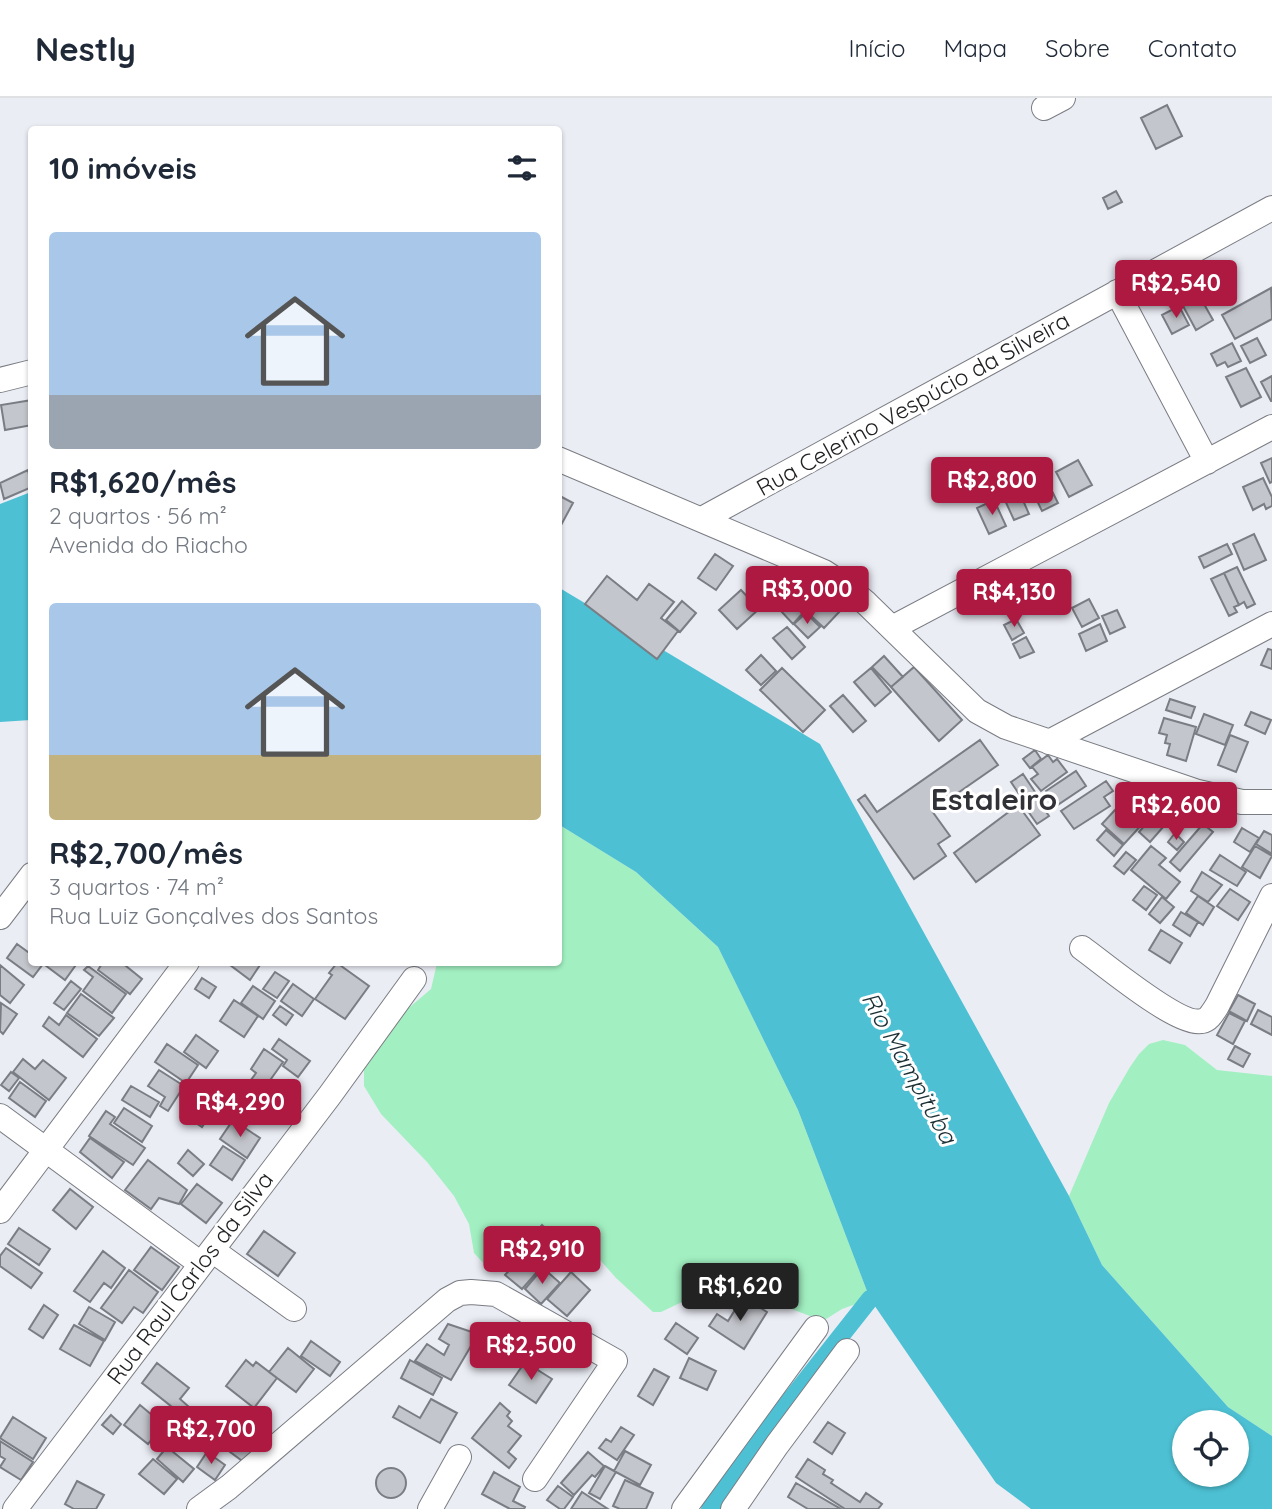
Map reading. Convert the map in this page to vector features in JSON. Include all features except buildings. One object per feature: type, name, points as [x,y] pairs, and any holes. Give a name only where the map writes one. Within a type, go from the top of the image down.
[{"type":"street","name":"Rua Celerino Vespúcio da Silveira","points":[[702,519],[1272,208]]},
{"type":"street","points":[[1117,292],[1207,461]]},
{"type":"street","points":[[0,380],[28,373]]},
{"type":"street","points":[[891,628],[1272,428]]},
{"type":"street","points":[[562,461],[824,572],[847,587],[976,710],[1006,727],[1209,794],[1242,802],[1272,802]]},
{"type":"street","points":[[1049,742],[1272,624]]},
{"type":"street","points":[[0,917],[28,880]]},
{"type":"street","points":[[1082,948],[1170,1012],[1191,1021],[1203,1021],[1217,1006],[1272,896]]},
{"type":"street","points":[[0,1211],[184,966]]},
{"type":"street","name":"Rua Raul Carlos da Silva","points":[[15,1509],[330,1095],[414,979]]},
{"type":"street","points":[[0,1116],[206,1257],[294,1309]]},
{"type":"street","points":[[199,1509],[229,1488],[447,1300],[460,1293],[471,1292],[495,1294],[615,1361],[535,1479]]},
{"type":"street","points":[[684,1509],[816,1328]]},
{"type":"street","points":[[733,1509],[847,1351]]},
{"type":"street","points":[[747,1423],[777,1445]]},
{"type":"street","points":[[430,1509],[459,1457]]},
{"type":"green space","points":[[562,826],[636,872],[718,947],[798,1110],[870,1299],[842,1309],[823,1321],[742,1290],[699,1294],[661,1312],[653,1312],[616,1278],[578,1235],[555,1227],[526,1235],[488,1268],[474,1253],[469,1224],[454,1196],[427,1162],[381,1114],[364,1086],[364,1061],[397,1018],[431,989],[436,966],[562,966]]},
{"type":"green space","points":[[1163,1040],[1185,1045],[1217,1070],[1272,1076],[1272,1436],[1249,1421],[1249,1410],[1233,1410],[1228,1407],[1102,1265],[1069,1196],[1109,1103],[1130,1067],[1149,1044]]},
{"type":"water","points":[[28,493],[28,720],[0,722],[0,504]]},
{"type":"water","name":"Rio Mampituba","points":[[562,589],[820,744],[1069,1196],[1102,1265],[1233,1410],[1172,1410],[1172,1487],[1249,1487],[1249,1421],[1272,1436],[1272,1509],[1031,1509],[996,1483],[870,1299],[798,1110],[718,947],[636,872],[562,826]]},
{"type":"waterway","points":[[710,1509],[776,1418],[870,1299]]},
{"type":"district","name":"Estaleiro","points":[[994,800]]}]
